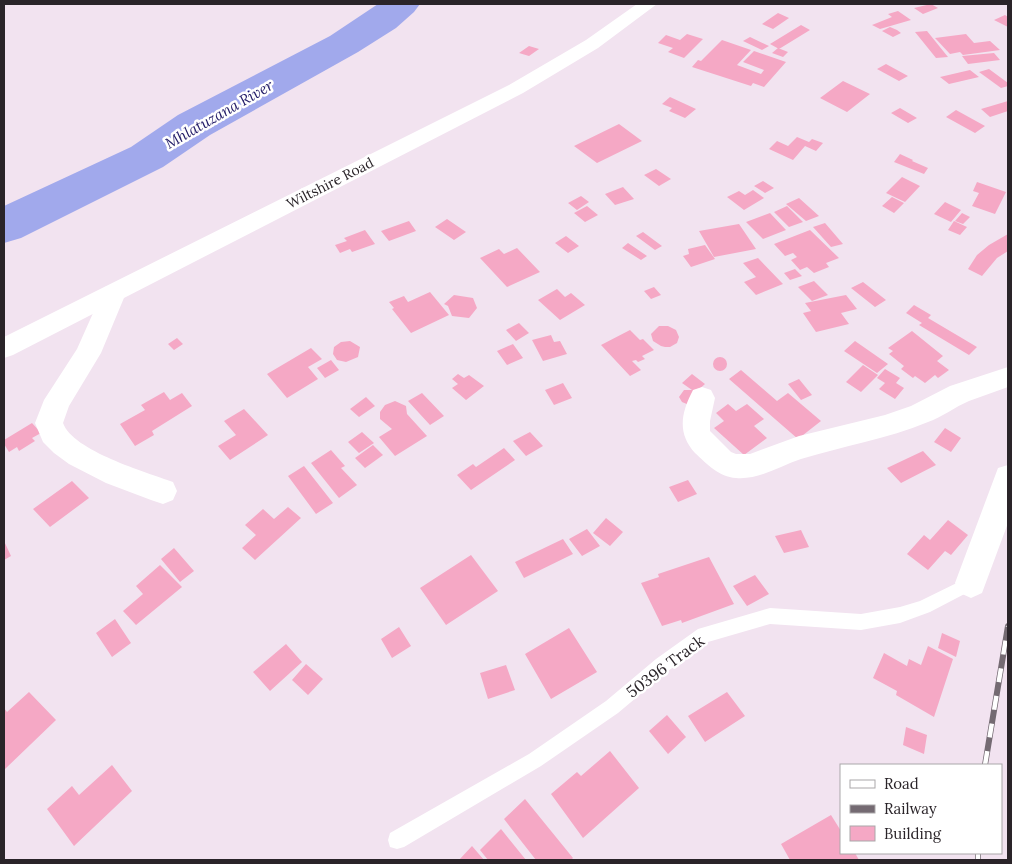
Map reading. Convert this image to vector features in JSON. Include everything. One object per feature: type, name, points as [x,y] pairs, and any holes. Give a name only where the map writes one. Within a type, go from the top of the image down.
[{"type":"street","name":"Wiltshire Road","points":[[4,348],[516,89],[592,44],[648,4]]},
{"type":"street","points":[[114,293],[87,354],[57,403],[49,422],[53,436],[73,451],[110,473],[163,491]]},
{"type":"street","points":[[702,398],[696,420],[697,436],[721,460],[734,466],[750,466],[799,448],[885,426],[920,414],[960,394],[1008,377]]},
{"type":"street","name":"50396 Track","points":[[971,582],[1002,500],[1008,477]]},
{"type":"lane","name":"50396 Track","points":[[397,840],[535,760],[612,707],[662,665],[704,635],[770,616],[862,622],[900,615],[924,607],[971,582]]},
{"type":"building","points":[[931,4],[938,8],[923,14],[914,8]]},
{"type":"building","points":[[898,11],[911,20],[880,29],[872,25],[892,17],[888,14]]},
{"type":"building","points":[[778,13],[789,18],[773,29],[762,24]]},
{"type":"building","points":[[1005,15],[1008,17],[1008,27],[994,20]]},
{"type":"building","points":[[801,25],[810,30],[779,49],[770,44]]},
{"type":"building","points":[[890,27],[901,33],[893,37],[882,31]]},
{"type":"building","points":[[927,31],[948,57],[936,58],[915,32]]},
{"type":"building","points":[[687,34],[703,39],[684,58],[668,52],[673,48],[658,43],[666,35],[680,40]]},
{"type":"building","points":[[966,34],[974,43],[990,41],[1000,50],[963,55],[960,52],[950,54],[935,38]]},
{"type":"building","points":[[750,37],[769,46],[762,50],[743,41]]},
{"type":"building","points":[[722,40],[751,50],[737,65],[761,74],[764,70],[743,62],[754,51],[786,62],[764,87],[753,83],[751,86],[692,67],[698,60],[701,61]]},
{"type":"building","points":[[529,46],[539,49],[529,56],[519,53]]},
{"type":"building","points":[[778,48],[788,52],[783,57],[772,53]]},
{"type":"building","points":[[994,53],[1000,60],[968,64],[962,56]]},
{"type":"building","points":[[886,64],[908,76],[899,81],[877,69]]},
{"type":"building","points":[[989,69],[1008,83],[1008,86],[1001,88],[979,72]]},
{"type":"building","points":[[970,70],[979,77],[949,84],[940,77]]},
{"type":"building","points":[[843,81],[870,94],[847,112],[820,98]]},
{"type":"building","points":[[670,97],[696,109],[685,118],[669,111],[672,108],[662,104]]},
{"type":"building","points":[[1008,101],[1008,111],[990,117],[981,109]]},
{"type":"building","points":[[900,108],[917,118],[908,123],[891,113]]},
{"type":"building","points":[[956,110],[985,126],[975,133],[946,117]]},
{"type":"building","points":[[619,124],[642,141],[597,163],[574,146]]},
{"type":"building","points":[[797,137],[809,142],[812,139],[823,143],[816,151],[805,146],[793,160],[769,149],[777,141],[788,146]]},
{"type":"building","points":[[900,154],[928,168],[924,174],[894,162]]},
{"type":"building","points":[[656,169],[671,179],[659,186],[644,175]]},
{"type":"building","points":[[902,177],[920,186],[905,202],[886,193]]},
{"type":"building","points":[[763,181],[774,188],[765,193],[754,186]]},
{"type":"building","points":[[977,182],[1006,192],[995,214],[972,206],[979,193],[973,191]]},
{"type":"building","points":[[623,187],[634,199],[615,205],[605,194]]},
{"type":"building","points":[[753,190],[764,198],[744,210],[727,197],[739,191],[745,195]]},
{"type":"building","points":[[581,196],[589,202],[577,210],[568,203]]},
{"type":"building","points":[[892,197],[904,203],[894,213],[882,206]]},
{"type":"building","points":[[799,198],[819,216],[806,221],[786,204]]},
{"type":"building","points":[[945,202],[961,210],[951,222],[934,214]]},
{"type":"building","points":[[587,206],[598,215],[585,222],[574,213]]},
{"type":"building","points":[[787,206],[803,222],[789,227],[774,212]]},
{"type":"building","points":[[770,213],[786,230],[763,239],[746,222]]},
{"type":"building","points":[[962,213],[970,217],[963,224],[955,221]]},
{"type":"building","points":[[447,219],[466,232],[454,240],[435,227]]},
{"type":"building","points":[[409,221],[416,231],[389,241],[381,231]]},
{"type":"building","points":[[954,221],[967,227],[960,235],[948,230]]},
{"type":"building","points":[[825,223],[843,244],[831,247],[813,227]]},
{"type":"building","points":[[739,224],[756,249],[714,257],[699,231]]},
{"type":"building","points":[[365,230],[375,244],[352,252],[350,249],[340,253],[335,245],[347,241],[344,238]]},
{"type":"building","points":[[810,230],[839,258],[826,263],[829,267],[814,273],[807,267],[800,270],[791,260],[797,257],[793,253],[785,256],[774,244]]},
{"type":"building","points":[[643,232],[662,246],[655,250],[636,236]]},
{"type":"building","points":[[1008,234],[1008,251],[997,258],[982,276],[968,269],[977,255],[989,245]]},
{"type":"building","points":[[566,236],[579,246],[568,253],[555,243]]},
{"type":"building","points":[[628,243],[647,256],[641,260],[622,248]]},
{"type":"building","points":[[705,245],[715,259],[691,267],[683,256],[689,254],[688,249]]},
{"type":"building","points":[[517,248],[540,272],[507,287],[480,258],[499,249],[504,254]]},
{"type":"building","points":[[758,258],[783,284],[756,295],[744,282],[756,277],[743,263]]},
{"type":"building","points":[[795,269],[802,276],[790,280],[784,273]]},
{"type":"building","points":[[814,281],[828,295],[812,301],[798,287]]},
{"type":"building","points":[[863,282],[886,300],[875,307],[851,288]]},
{"type":"building","points":[[654,287],[661,295],[651,299],[644,291]]},
{"type":"building","points":[[557,289],[565,297],[571,293],[585,305],[560,320],[538,300]]},
{"type":"building","points":[[430,292],[449,315],[411,333],[392,309],[394,308],[389,302],[404,296],[408,302]]},
{"type":"building","points":[[454,295],[473,298],[477,308],[469,318],[452,316],[448,306],[444,304]]},
{"type":"building","points":[[846,295],[857,309],[841,313],[849,324],[816,332],[803,313],[811,311],[805,303]]},
{"type":"building","points":[[914,305],[931,315],[928,318],[977,347],[969,355],[919,325],[922,323],[906,313]]},
{"type":"building","points":[[519,323],[529,333],[516,341],[506,330]]},
{"type":"building","points":[[659,326],[668,326],[676,330],[679,337],[677,343],[670,347],[665,347],[653,341],[651,334]]},
{"type":"building","points":[[630,330],[654,350],[642,356],[645,359],[638,362],[636,360],[632,361],[641,370],[630,376],[601,345]]},
{"type":"building","points":[[912,331],[943,356],[937,361],[949,370],[938,378],[935,375],[925,383],[915,376],[913,378],[901,369],[904,366],[889,354],[893,351],[888,348]]},
{"type":"building","points":[[551,335],[554,342],[560,341],[567,354],[543,361],[532,340]]},
{"type":"building","points":[[177,338],[183,344],[174,350],[168,344]]},
{"type":"building","points":[[350,341],[360,347],[358,357],[346,362],[337,360],[333,354],[334,347],[341,342]]},
{"type":"building","points":[[855,341],[888,364],[877,373],[844,351]]},
{"type":"building","points":[[513,344],[523,358],[507,365],[497,351]]},
{"type":"building","points":[[311,348],[322,359],[308,367],[318,379],[287,398],[267,374]]},
{"type":"building","points":[[717,357],[723,357],[727,364],[723,371],[717,371],[713,367],[713,361]]},
{"type":"building","points":[[331,360],[339,370],[325,378],[317,368]]},
{"type":"building","points":[[863,365],[878,375],[861,392],[846,382]]},
{"type":"building","points":[[885,369],[900,378],[896,383],[904,388],[895,399],[879,389],[885,383],[877,378]]},
{"type":"building","points":[[741,370],[777,401],[788,393],[821,421],[798,439],[729,379]]},
{"type":"building","points":[[458,374],[464,378],[469,375],[484,386],[466,400],[452,388],[458,384],[452,379]]},
{"type":"building","points":[[692,374],[705,384],[696,392],[689,405],[682,402],[679,397],[684,390],[692,390],[682,383]]},
{"type":"building","points":[[799,379],[812,395],[801,400],[788,384]]},
{"type":"building","points":[[563,383],[572,398],[554,405],[545,390]]},
{"type":"building","points":[[164,392],[170,400],[182,393],[192,406],[152,431],[154,435],[135,446],[120,424],[145,410],[141,405]]},
{"type":"building","points":[[422,393],[444,416],[430,425],[408,401]]},
{"type":"building","points":[[366,397],[375,406],[359,417],[350,409]]},
{"type":"building","points":[[395,401],[406,406],[407,414],[427,436],[395,456],[379,437],[392,429],[380,419],[380,412],[385,405]]},
{"type":"building","points":[[728,404],[736,411],[747,404],[764,419],[754,426],[767,438],[744,455],[714,428],[724,421],[716,413]]},
{"type":"building","points":[[244,409],[268,435],[230,460],[218,446],[236,435],[224,421]]},
{"type":"building","points":[[32,423],[41,433],[32,438],[35,441],[19,451],[17,447],[9,452],[4,444],[4,440]]},
{"type":"building","points":[[945,428],[961,438],[951,452],[934,442]]},
{"type":"building","points":[[362,432],[374,443],[359,453],[348,442]]},
{"type":"building","points":[[530,432],[543,446],[526,456],[513,441]]},
{"type":"building","points":[[373,445],[383,455],[365,468],[355,458]]},
{"type":"building","points":[[504,448],[515,460],[471,490],[457,475],[473,464],[476,467]]},
{"type":"building","points":[[331,450],[345,466],[341,468],[357,485],[339,498],[311,463]]},
{"type":"building","points":[[923,451],[936,465],[901,483],[887,468]]},
{"type":"building","points":[[304,466],[333,503],[316,514],[288,476]]},
{"type":"building","points":[[688,480],[697,494],[678,502],[669,487]]},
{"type":"building","points":[[72,481],[89,498],[50,527],[33,509]]},
{"type":"building","points":[[288,507],[301,518],[255,560],[242,548],[256,535],[245,525],[263,509],[274,519]]},
{"type":"building","points":[[606,518],[623,532],[610,546],[593,533]]},
{"type":"building","points":[[948,520],[968,535],[951,555],[945,551],[928,570],[907,554],[924,535],[930,540]]},
{"type":"building","points":[[587,529],[600,546],[582,556],[569,539]]},
{"type":"building","points":[[801,530],[809,547],[784,553],[775,536]]},
{"type":"building","points":[[563,539],[573,554],[524,578],[515,562]]},
{"type":"building","points":[[4,541],[11,556],[4,560]]},
{"type":"building","points":[[174,548],[194,571],[180,582],[161,559]]},
{"type":"building","points":[[471,555],[498,591],[446,625],[420,588]]},
{"type":"building","points":[[709,557],[734,604],[682,623],[681,620],[662,626],[641,583],[659,577],[658,574]]},
{"type":"building","points":[[160,565],[182,587],[136,625],[123,611],[143,594],[136,586]]},
{"type":"building","points":[[755,575],[769,594],[747,606],[733,586]]},
{"type":"building","points":[[115,619],[131,643],[112,657],[96,633]]},
{"type":"building","points":[[399,627],[411,646],[392,658],[381,639]]},
{"type":"building","points":[[569,628],[597,672],[551,699],[525,654]]},
{"type":"building","points":[[942,633],[960,641],[956,657],[938,648]]},
{"type":"building","points":[[286,644],[302,662],[270,691],[253,672]]},
{"type":"building","points":[[928,646],[953,659],[934,717],[896,695],[897,691],[873,678],[884,653],[907,666],[909,659],[921,665]]},
{"type":"building","points":[[306,664],[323,679],[308,695],[292,680]]},
{"type":"building","points":[[506,665],[515,690],[488,699],[480,673]]},
{"type":"building","points":[[29,692],[56,720],[4,770],[4,708],[7,712]]},
{"type":"building","points":[[727,692],[745,716],[705,742],[688,716]]},
{"type":"building","points":[[667,715],[686,737],[668,754],[649,731]]},
{"type":"building","points":[[906,727],[927,735],[924,754],[903,745]]},
{"type":"building","points":[[610,751],[639,788],[583,838],[551,794],[577,772],[581,776]]},
{"type":"building","points":[[112,765],[132,791],[74,846],[47,809],[72,786],[79,795]]},
{"type":"building","points":[[525,799],[573,858],[571,860],[536,860],[504,819]]},
{"type":"building","points":[[831,815],[840,829],[840,854],[856,854],[859,860],[790,860],[781,844]]},
{"type":"building","points":[[501,829],[526,860],[488,860],[480,850]]},
{"type":"building","points":[[472,846],[484,860],[459,860]]},
{"type":"waterway","name":"Mhlatuzana River","points":[[4,226],[147,157],[194,125],[344,44],[382,20],[401,4]]},
{"type":"railway","points":[[985,764],[1008,626]]},
{"type":"railway","points":[[978,854],[978,860]]}]
